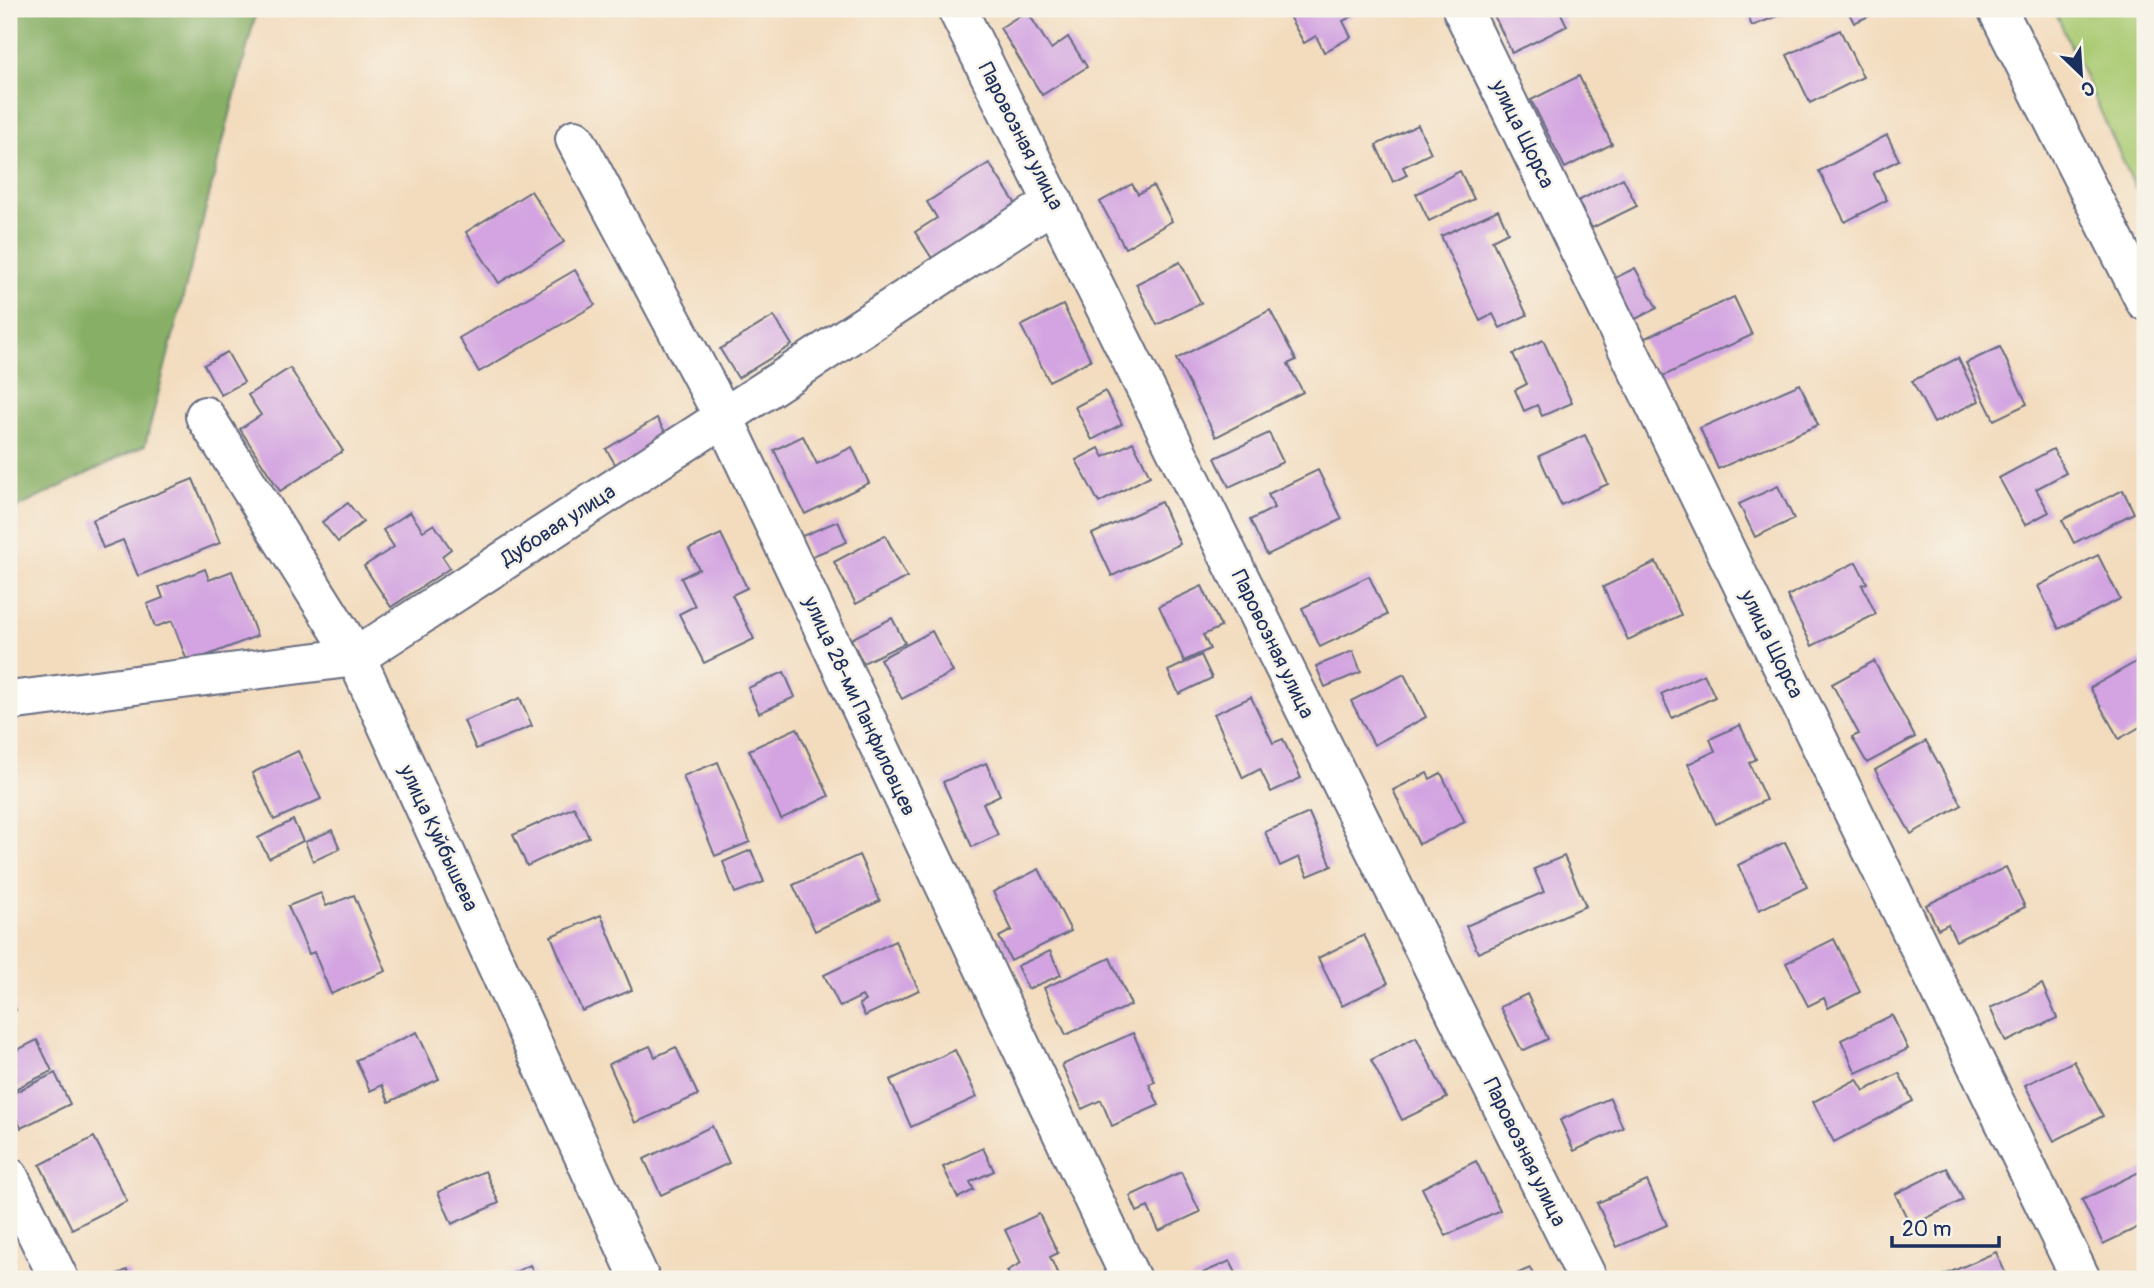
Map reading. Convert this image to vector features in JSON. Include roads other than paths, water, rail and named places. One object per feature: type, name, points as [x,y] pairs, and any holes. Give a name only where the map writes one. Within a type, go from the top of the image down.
[{"type":"street","name":"Паровозная улица","points":[[957,9],[1588,1279]]},
{"type":"street","name":"улица Щорса","points":[[1462,9],[2081,1279]]},
{"type":"street","points":[[1997,9],[2145,301]]},
{"type":"street","name":"улица 28-ми Панфиловцев","points":[[575,139],[723,416],[1131,1279]]},
{"type":"street","name":"Дубовая улица","points":[[9,701],[356,657],[1054,202]]},
{"type":"street","name":"улица Куйбышева","points":[[205,416],[356,657],[640,1279]]},
{"type":"street","points":[[9,1177],[59,1279]]}]
